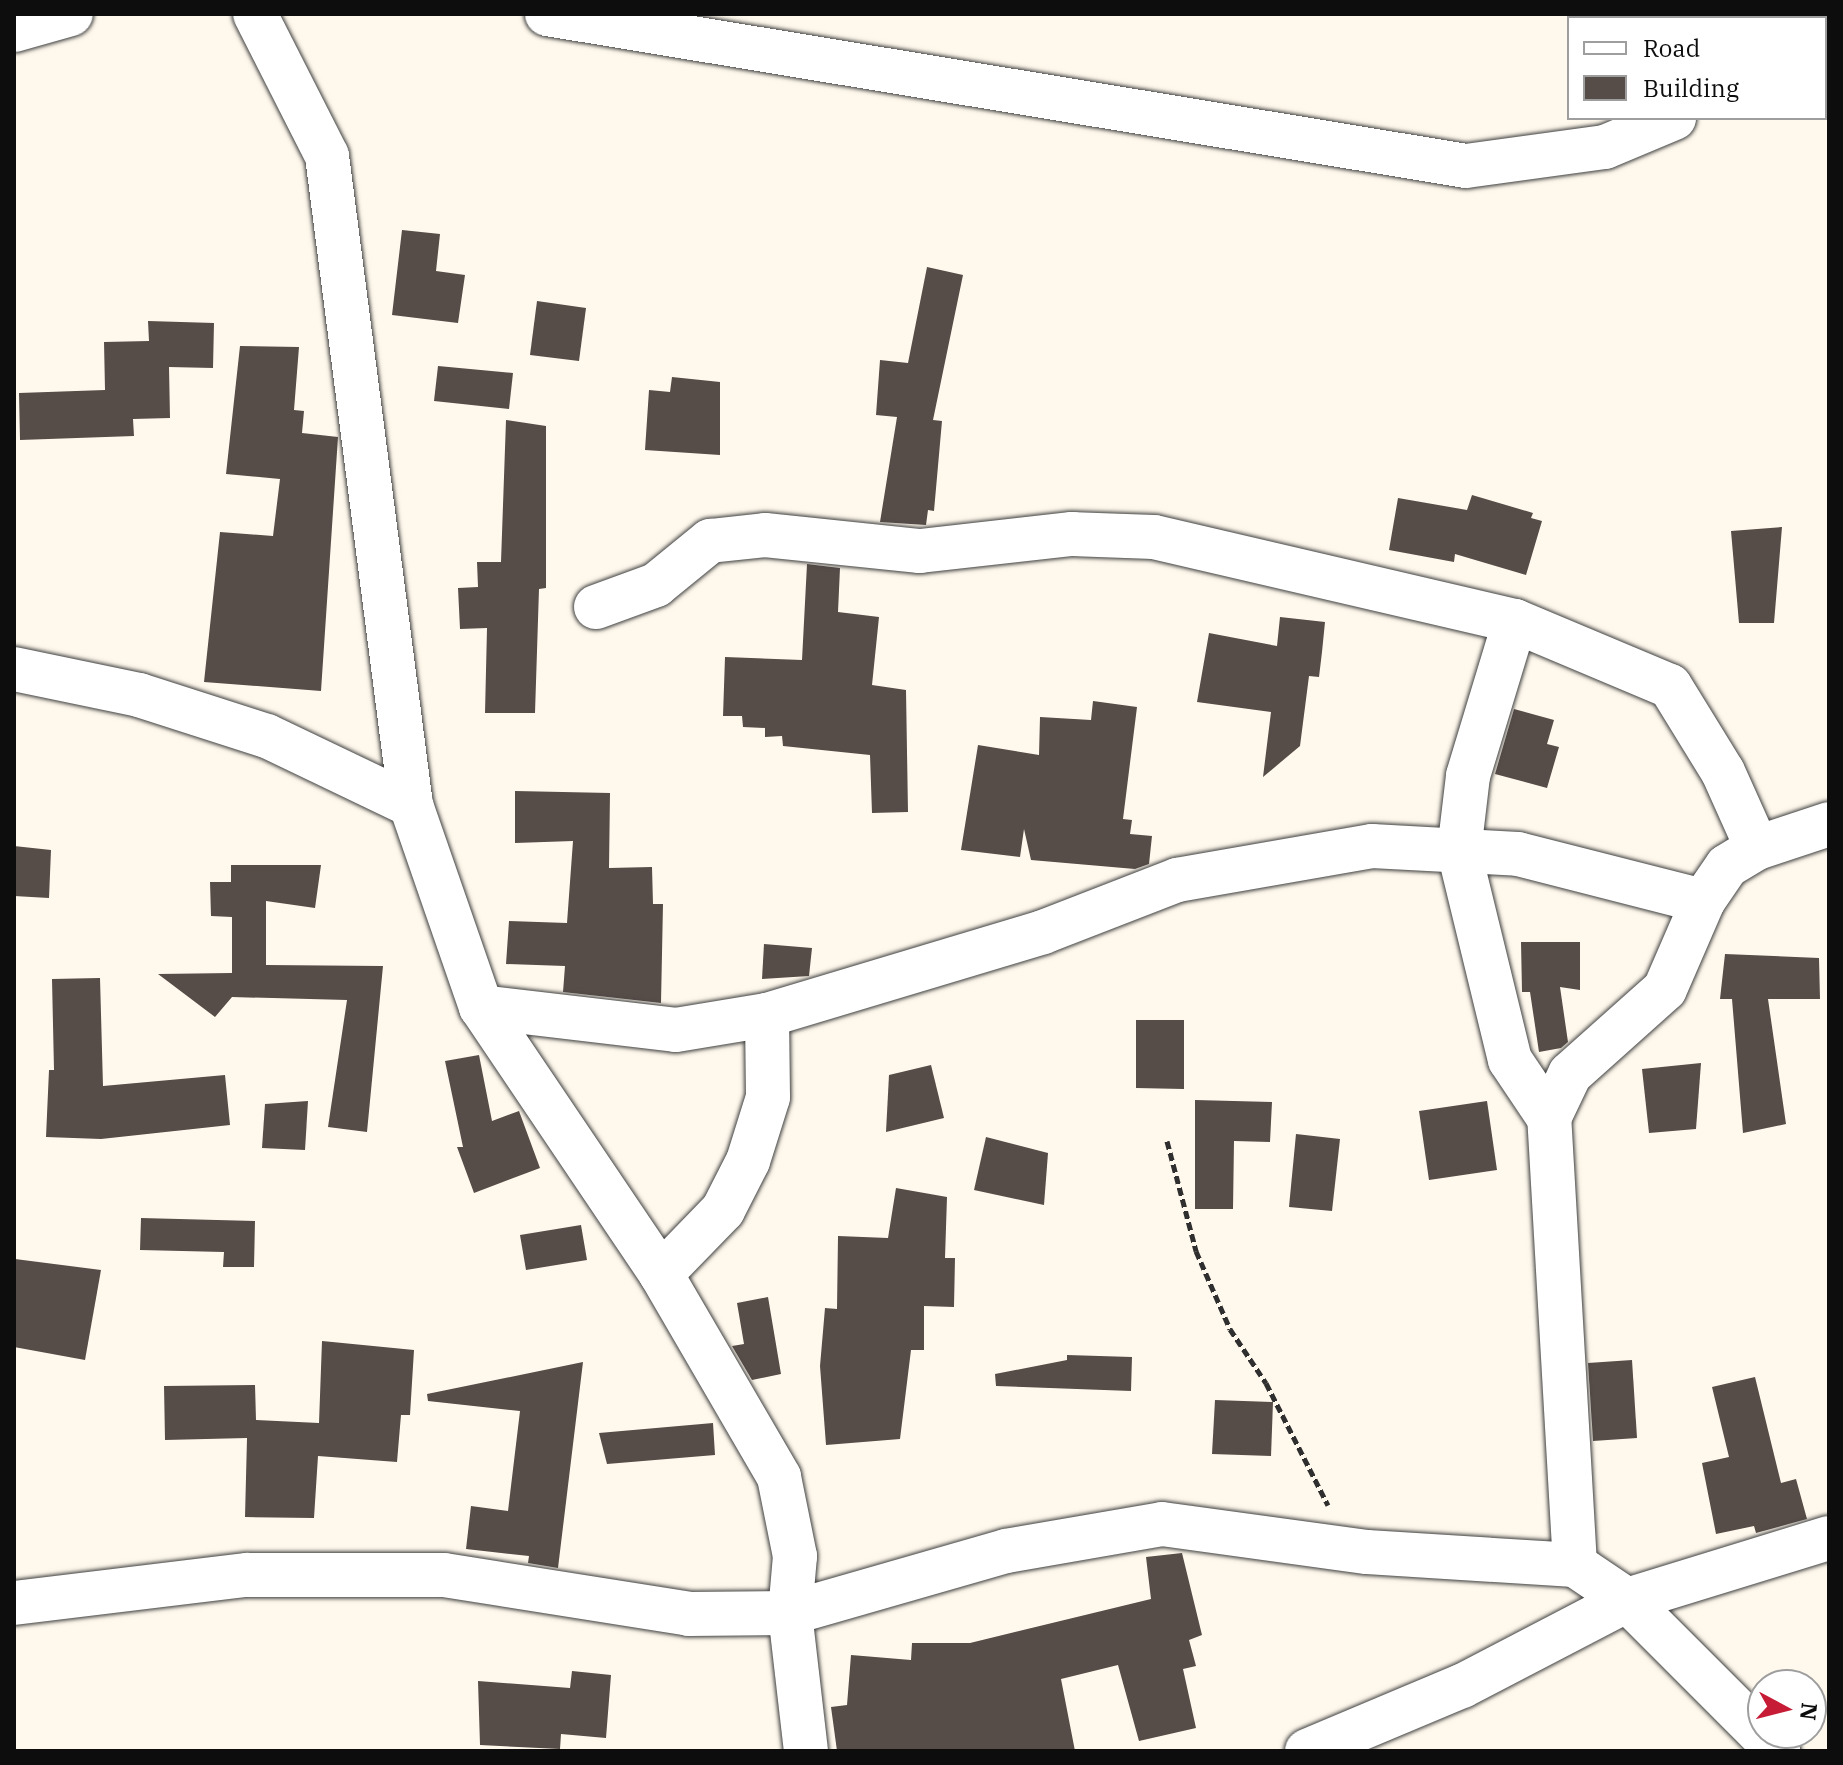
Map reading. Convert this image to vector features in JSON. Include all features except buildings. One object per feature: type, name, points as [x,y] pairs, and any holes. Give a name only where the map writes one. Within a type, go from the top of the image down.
[{"type":"street","points":[[14,30],[71,14]]},
{"type":"street","points":[[255,14],[327,156],[411,805],[481,1007],[661,1274],[779,1477],[795,1556],[790,1613],[806,1751]]},
{"type":"street","points":[[547,14],[1466,166],[1605,147],[1669,120]]},
{"type":"street","points":[[596,607],[656,585],[710,541],[765,535],[920,551],[1072,534],[1154,537],[1515,621],[1670,686],[1723,772],[1757,848]]},
{"type":"street","points":[[1515,621],[1468,776],[1459,851],[1510,1060],[1549,1118]]},
{"type":"street","points":[[14,669],[139,695],[267,736],[411,805]]},
{"type":"street","points":[[1575,1565],[1549,1118],[1570,1074],[1665,989],[1703,901],[1727,866],[1757,848],[1829,824]]},
{"type":"street","points":[[481,1007],[676,1030],[767,1015],[1043,932],[1177,880],[1372,846],[1518,854],[1703,901]]},
{"type":"street","points":[[661,1274],[723,1210],[748,1161],[768,1097],[767,1015]]},
{"type":"street","points":[[21,1606],[247,1575],[444,1575],[689,1614],[790,1613],[1006,1551],[1162,1524],[1367,1552],[1575,1565],[1627,1600],[1778,1751]]},
{"type":"street","points":[[1310,1750],[1462,1686],[1627,1600],[1829,1538]]},
{"type":"path","points":[[1167,1141],[1196,1251],[1230,1329],[1266,1383],[1322,1497],[1367,1552]]}]
